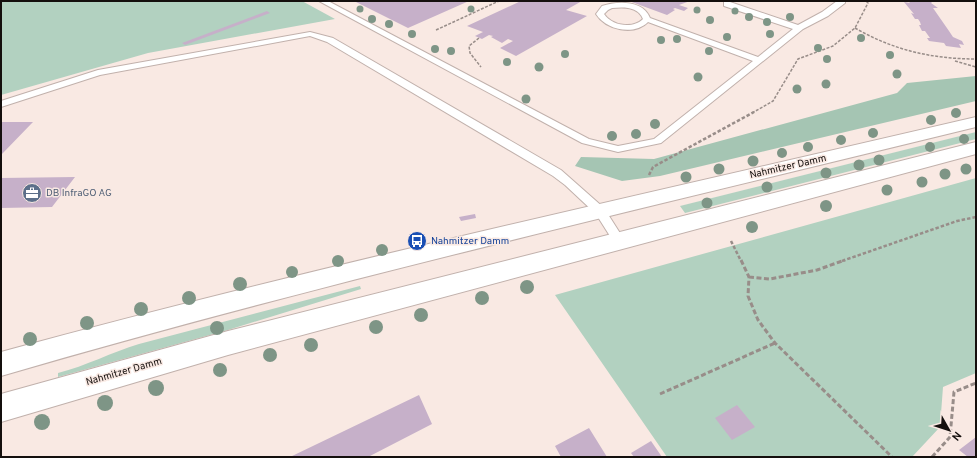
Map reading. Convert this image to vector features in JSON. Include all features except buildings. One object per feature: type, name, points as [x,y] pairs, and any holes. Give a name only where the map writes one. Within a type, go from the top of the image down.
[{"type":"main road","name":"Nahmitzer Damm","points":[[1,364],[179,316],[600,211],[976,122]]},
{"type":"main road","name":"Nahmitzer Damm","points":[[1,408],[228,343],[976,148]]},
{"type":"lane","points":[[323,1],[586,141],[618,149],[656,141],[799,28],[825,14],[841,3],[841,1]]},
{"type":"lane","points":[[727,4],[799,28]]},
{"type":"lane","points":[[625,6],[639,9],[647,15],[647,19],[641,24],[627,27],[611,24],[605,21],[600,14],[605,8],[625,6]]},
{"type":"lane","points":[[647,19],[759,60]]},
{"type":"lane","points":[[1,104],[98,73],[310,34],[330,40],[556,173],[569,182],[600,211],[619,241]]},
{"type":"path","points":[[436,30],[499,1]]},
{"type":"path","points":[[649,175],[653,167],[773,101],[798,60],[833,46],[855,28],[868,3],[866,1]]},
{"type":"path","points":[[855,28],[867,36],[905,51],[953,60],[976,68]]},
{"type":"path","points":[[465,76],[482,67],[470,53],[469,46],[479,38]]},
{"type":"path","points":[[953,60],[976,59]]},
{"type":"path","points":[[749,277],[770,279],[817,270],[957,221],[976,217]]},
{"type":"path","points":[[731,241],[749,277],[748,296],[758,320],[775,342],[892,457]]},
{"type":"path","points":[[660,394],[775,342]]},
{"type":"path","points":[[932,457],[950,437],[954,392],[976,383]]},
{"type":"green space","points":[[1,1],[302,1],[335,19],[148,53],[1,95]]},
{"type":"green space","points":[[976,76],[976,101],[660,176],[622,181],[575,166],[581,157],[654,159],[897,93],[907,83]]},
{"type":"green space","points":[[976,132],[976,139],[685,213],[680,206]]},
{"type":"green space","points":[[976,178],[976,373],[943,387],[940,427],[912,457],[667,457],[555,295]]},
{"type":"green space","points":[[360,286],[361,289],[228,330],[58,377],[58,373],[79,367],[139,344]]},
{"type":"place","name":"DB InfraGO AG","points":[[32,193]]},
{"type":"place","name":"Nahmitzer Damm","points":[[417,241]]}]
